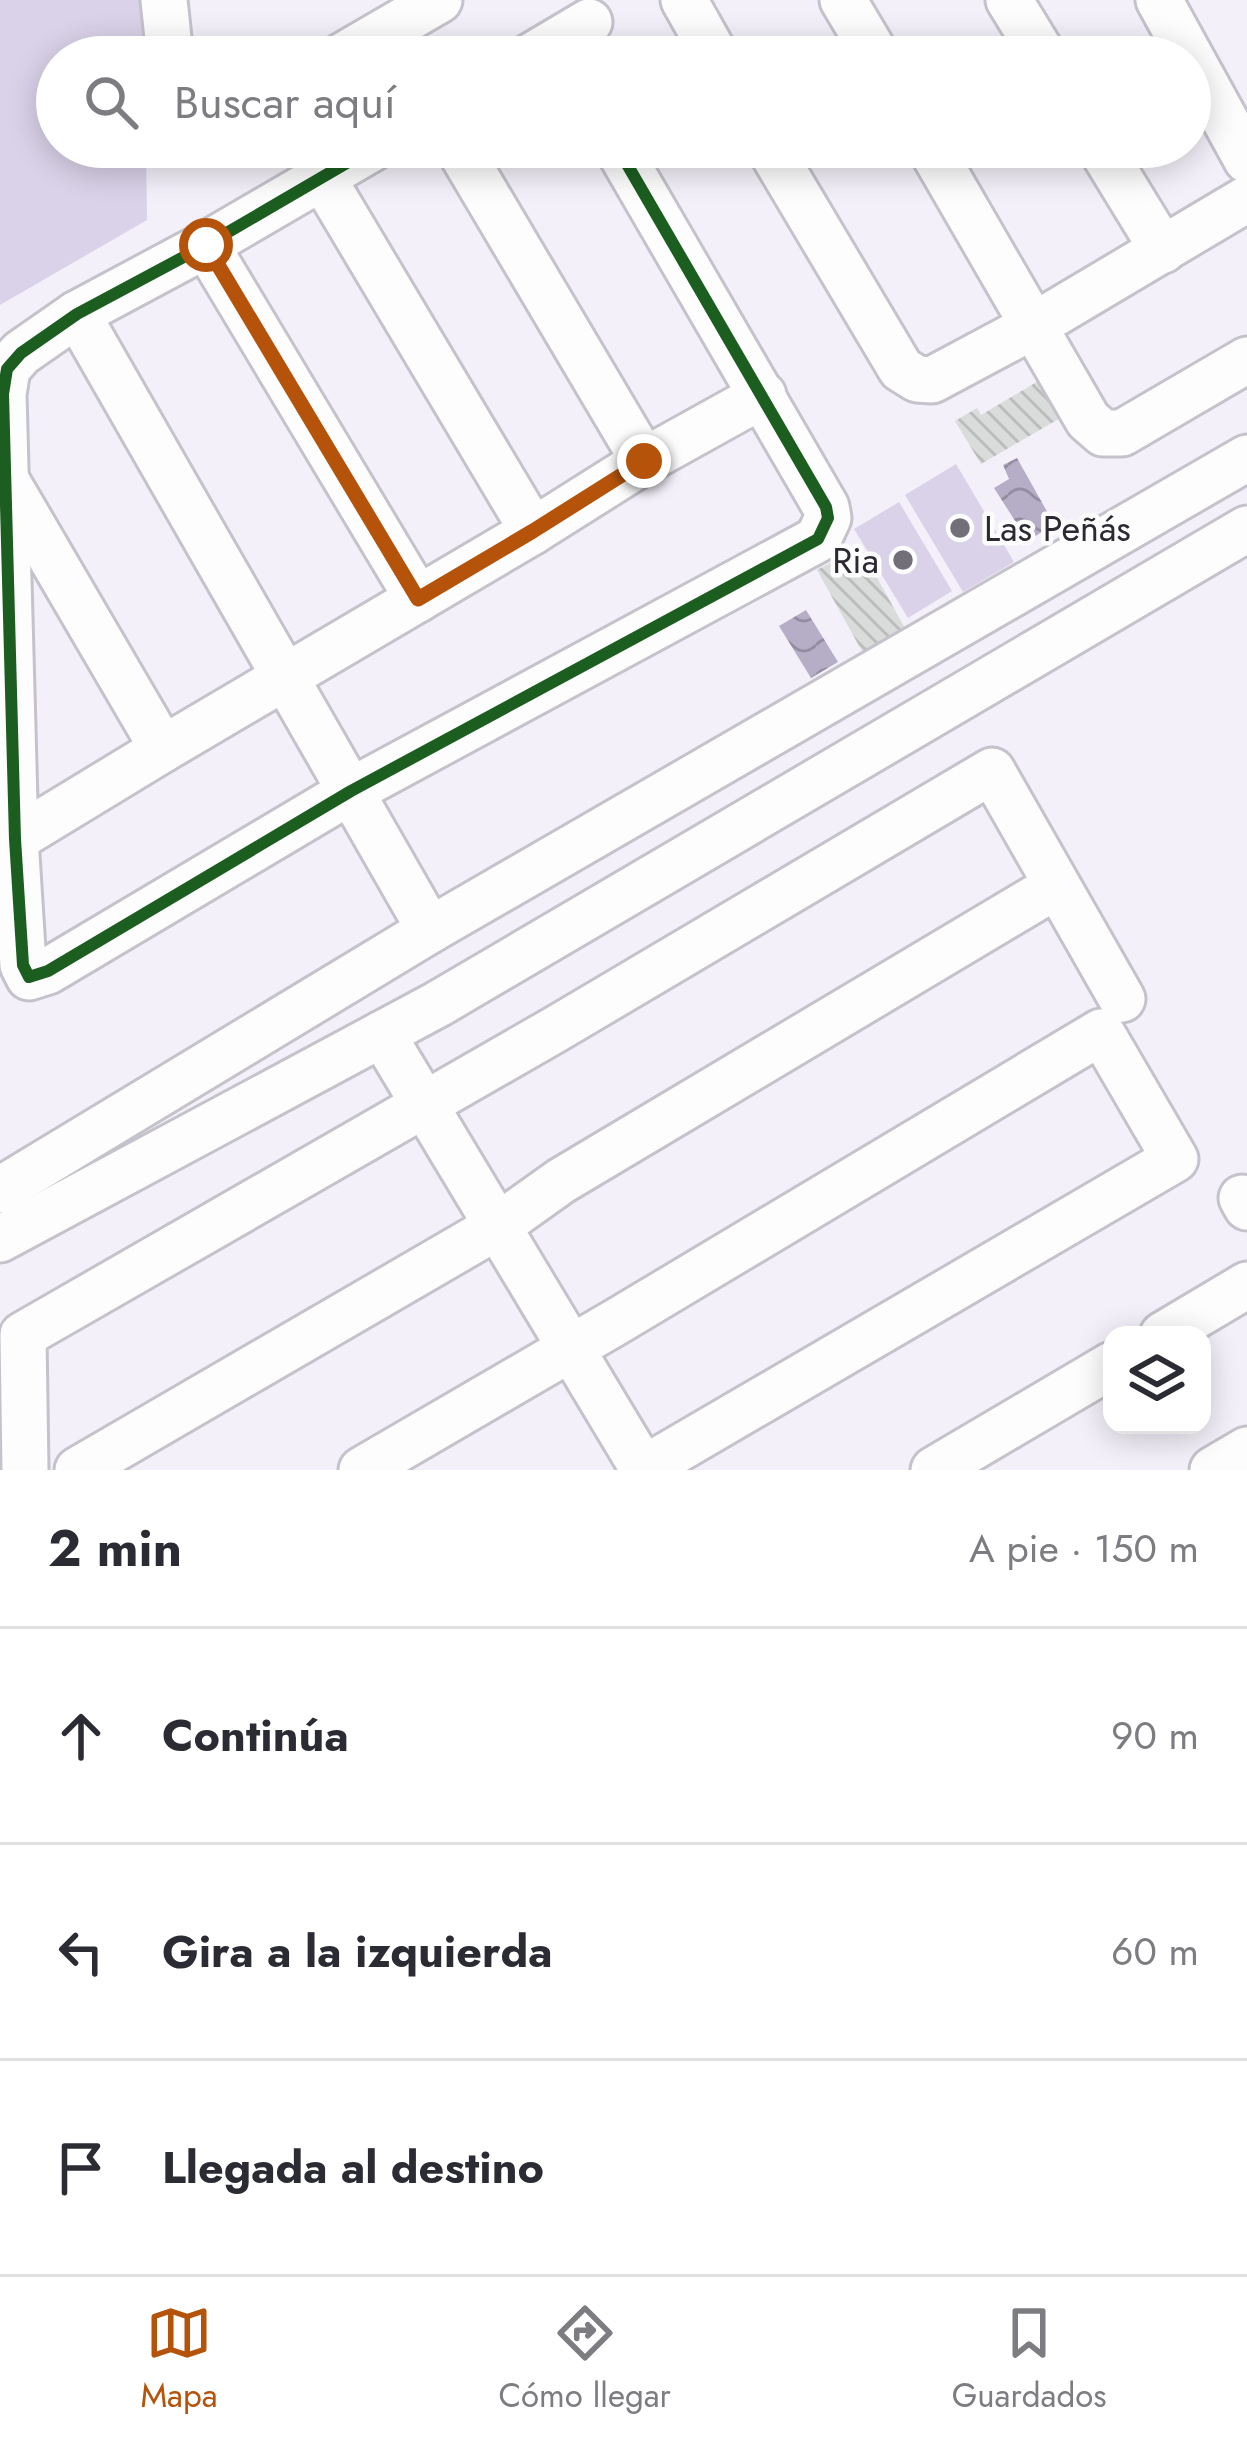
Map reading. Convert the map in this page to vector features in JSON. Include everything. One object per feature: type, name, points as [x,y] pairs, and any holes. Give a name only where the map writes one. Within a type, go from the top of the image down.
[{"type":"street","points":[[164,0],[168,36]]},
{"type":"street","points":[[376,36],[439,0]]},
{"type":"street","points":[[684,0],[704,36]]},
{"type":"street","points":[[843,0],[864,36]]},
{"type":"street","points":[[1010,0],[1031,36]]},
{"type":"street","points":[[1159,0],[1179,36]]},
{"type":"street","points":[[1211,95],[1247,160]]},
{"type":"street","points":[[338,168],[77,314],[21,353],[7,369],[3,394],[14,839],[22,965],[32,977],[351,791],[818,539],[828,518],[826,507],[629,168]]},
{"type":"street","points":[[470,168],[644,461]]},
{"type":"street","points":[[781,168],[901,369],[916,379],[932,380],[1035,325],[1247,199]]},
{"type":"street","points":[[942,168],[1088,421],[1103,433],[1122,433],[1247,360]]},
{"type":"street","points":[[1113,168],[1163,250]]},
{"type":"street","points":[[322,177],[533,531]]},
{"type":"street","points":[[206,245],[418,599]]},
{"type":"street","points":[[77,314],[430,930]]},
{"type":"street","points":[[14,839],[644,461],[763,395]]},
{"type":"street","points":[[0,1190],[430,930],[1247,458]]},
{"type":"street","points":[[5,479],[163,748]]},
{"type":"street","points":[[0,1239],[478,980],[1247,529]]},
{"type":"street","points":[[1006,600],[1040,651]]},
{"type":"street","points":[[25,1470],[22,1335],[992,771],[1122,999]]},
{"type":"street","points":[[78,1470],[498,1226],[561,1181],[1056,886]]},
{"type":"street","points":[[362,1470],[569,1348],[1101,1032],[1175,1159],[643,1470],[569,1348],[426,1104],[382,1034]]},
{"type":"street","points":[[1177,1326],[1247,1285]]},
{"type":"street","points":[[934,1470],[1103,1370]]},
{"type":"street","points":[[1214,1470],[1247,1450]]},
{"type":"shaded area","points":[[0,0],[144,0],[145,36],[36,36],[36,168],[146,168],[147,220],[0,305]]},
{"type":"shaded area","name":"Las Peñás","points":[[956,464],[1014,562],[963,592],[905,495]]},
{"type":"shaded area","name":"Ria","points":[[899,502],[952,591],[908,618],[854,529]]},
{"type":"water","points":[[1017,458],[1054,524],[1028,541],[994,488],[1009,479],[1003,465]]},
{"type":"water","points":[[806,610],[838,662],[811,678],[779,626]]},
{"type":"building","points":[[1040,380],[1062,417],[981,464],[955,421],[977,408],[981,415]]},
{"type":"building","points":[[860,547],[906,630],[863,653],[817,570]]},
{"type":"cycle path","points":[[338,168],[77,314],[21,353],[7,369],[3,394],[15,839],[23,965],[29,977],[48,971],[351,791],[818,539],[828,518],[826,507],[629,168]]},
{"type":"place","name":"Las Peñás","points":[[960,528]]},
{"type":"place","name":"Ria","points":[[903,560]]},
{"type":"route","points":[[206,245],[418,599],[644,461]]}]
